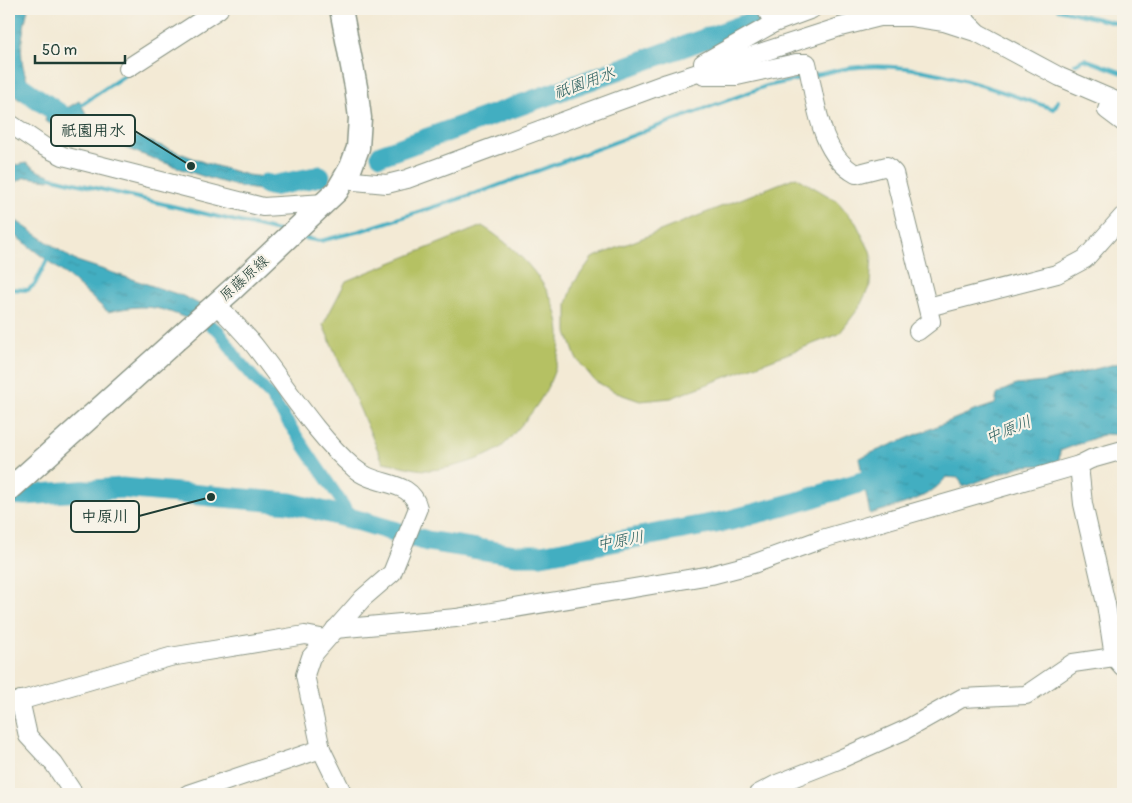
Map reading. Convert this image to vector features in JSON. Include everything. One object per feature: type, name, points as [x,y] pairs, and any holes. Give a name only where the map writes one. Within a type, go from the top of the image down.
[{"type":"main road","name":"原藤原線","points":[[12,487],[291,235],[325,203],[344,180],[358,148],[360,118],[341,9]]},
{"type":"street","points":[[128,68],[219,9]]},
{"type":"street","points":[[667,83],[770,16],[812,9]]},
{"type":"street","points":[[954,9],[978,33]]},
{"type":"street","points":[[344,180],[387,184],[407,180],[667,83],[840,27],[880,17],[911,17],[944,22],[978,33],[1060,77],[1117,102]]},
{"type":"street","points":[[689,76],[737,76],[796,63],[807,63],[827,143],[848,170],[856,174],[887,166],[894,173],[932,320],[918,331]]},
{"type":"street","points":[[1117,102],[1106,110],[1123,122]]},
{"type":"street","points":[[9,123],[43,146],[63,156],[219,197],[263,207],[325,203]]},
{"type":"street","points":[[928,307],[1057,274],[1085,259],[1123,216]]},
{"type":"street","points":[[205,314],[256,348],[326,441],[355,470],[372,480],[408,489],[416,498],[418,508],[392,573],[363,598],[330,634],[311,657],[306,675],[321,749],[343,794]]},
{"type":"street","points":[[74,794],[54,764],[28,736],[14,702],[170,657],[305,635],[330,634],[456,618],[711,575],[753,564],[822,539],[1079,466],[1091,459],[1123,450]]},
{"type":"street","points":[[758,794],[777,784],[838,760],[905,730],[962,698],[1026,695],[1073,663],[1118,662],[1083,504],[1079,466]]},
{"type":"street","points":[[188,794],[321,749]]},
{"type":"green space","points":[[796,177],[837,201],[856,223],[872,255],[870,285],[859,308],[839,334],[671,398],[640,401],[617,393],[595,381],[576,358],[567,332],[567,304],[574,283],[592,258]]},
{"type":"green space","points":[[482,226],[509,245],[522,257],[544,285],[552,301],[558,317],[560,333],[557,361],[548,387],[534,410],[506,442],[485,456],[436,470],[417,469],[383,462],[323,325],[346,281]]},
{"type":"water","points":[[13,9],[28,9],[22,57],[23,67],[30,87],[20,100],[9,92],[9,19]]},
{"type":"water","points":[[79,101],[87,115],[96,121],[206,163],[247,175],[272,178],[292,173],[293,187],[276,191],[229,184],[93,138],[70,137],[45,121],[47,114],[54,107],[67,108]]},
{"type":"water","points":[[9,159],[16,165],[26,163],[40,172],[50,175],[49,180],[25,177],[9,186]]},
{"type":"water","points":[[9,216],[74,260],[183,296],[203,306],[188,319],[148,307],[108,312],[65,274],[9,231]]},
{"type":"water","points":[[1123,362],[1123,435],[1105,434],[1060,451],[1059,460],[1049,465],[1021,466],[963,487],[959,478],[946,477],[939,485],[922,497],[870,514],[859,458],[995,404],[997,395],[1016,385],[1044,382]]},
{"type":"waterway","name":"祇園用水","points":[[381,155],[788,9]]},
{"type":"waterway","points":[[1058,9],[1123,25]]},
{"type":"waterway","points":[[1075,64],[1084,59],[1123,73]]},
{"type":"waterway","points":[[815,75],[849,68],[875,66],[901,68],[953,77],[1054,109],[1058,101]]},
{"type":"waterway","points":[[78,107],[128,73]]},
{"type":"waterway","points":[[298,237],[320,241],[360,231],[486,190],[766,86],[806,78]]},
{"type":"waterway","name":"祇園用水","points":[[9,79],[64,117],[78,123]]},
{"type":"waterway","points":[[45,176],[282,232]]},
{"type":"waterway","name":"祇園用水","points":[[266,184],[273,186],[320,176]]},
{"type":"waterway","points":[[9,289],[28,290],[35,284],[48,258]]},
{"type":"waterway","points":[[196,316],[219,331],[239,361],[270,396],[353,519]]},
{"type":"waterway","name":"中原川","points":[[9,494],[25,495],[122,488],[290,503],[427,541],[516,555],[541,555],[727,521],[795,503],[891,473]]},
{"type":"place","name":"祇園用水","points":[[191,166]]},
{"type":"place","name":"中原川","points":[[211,497]]}]
